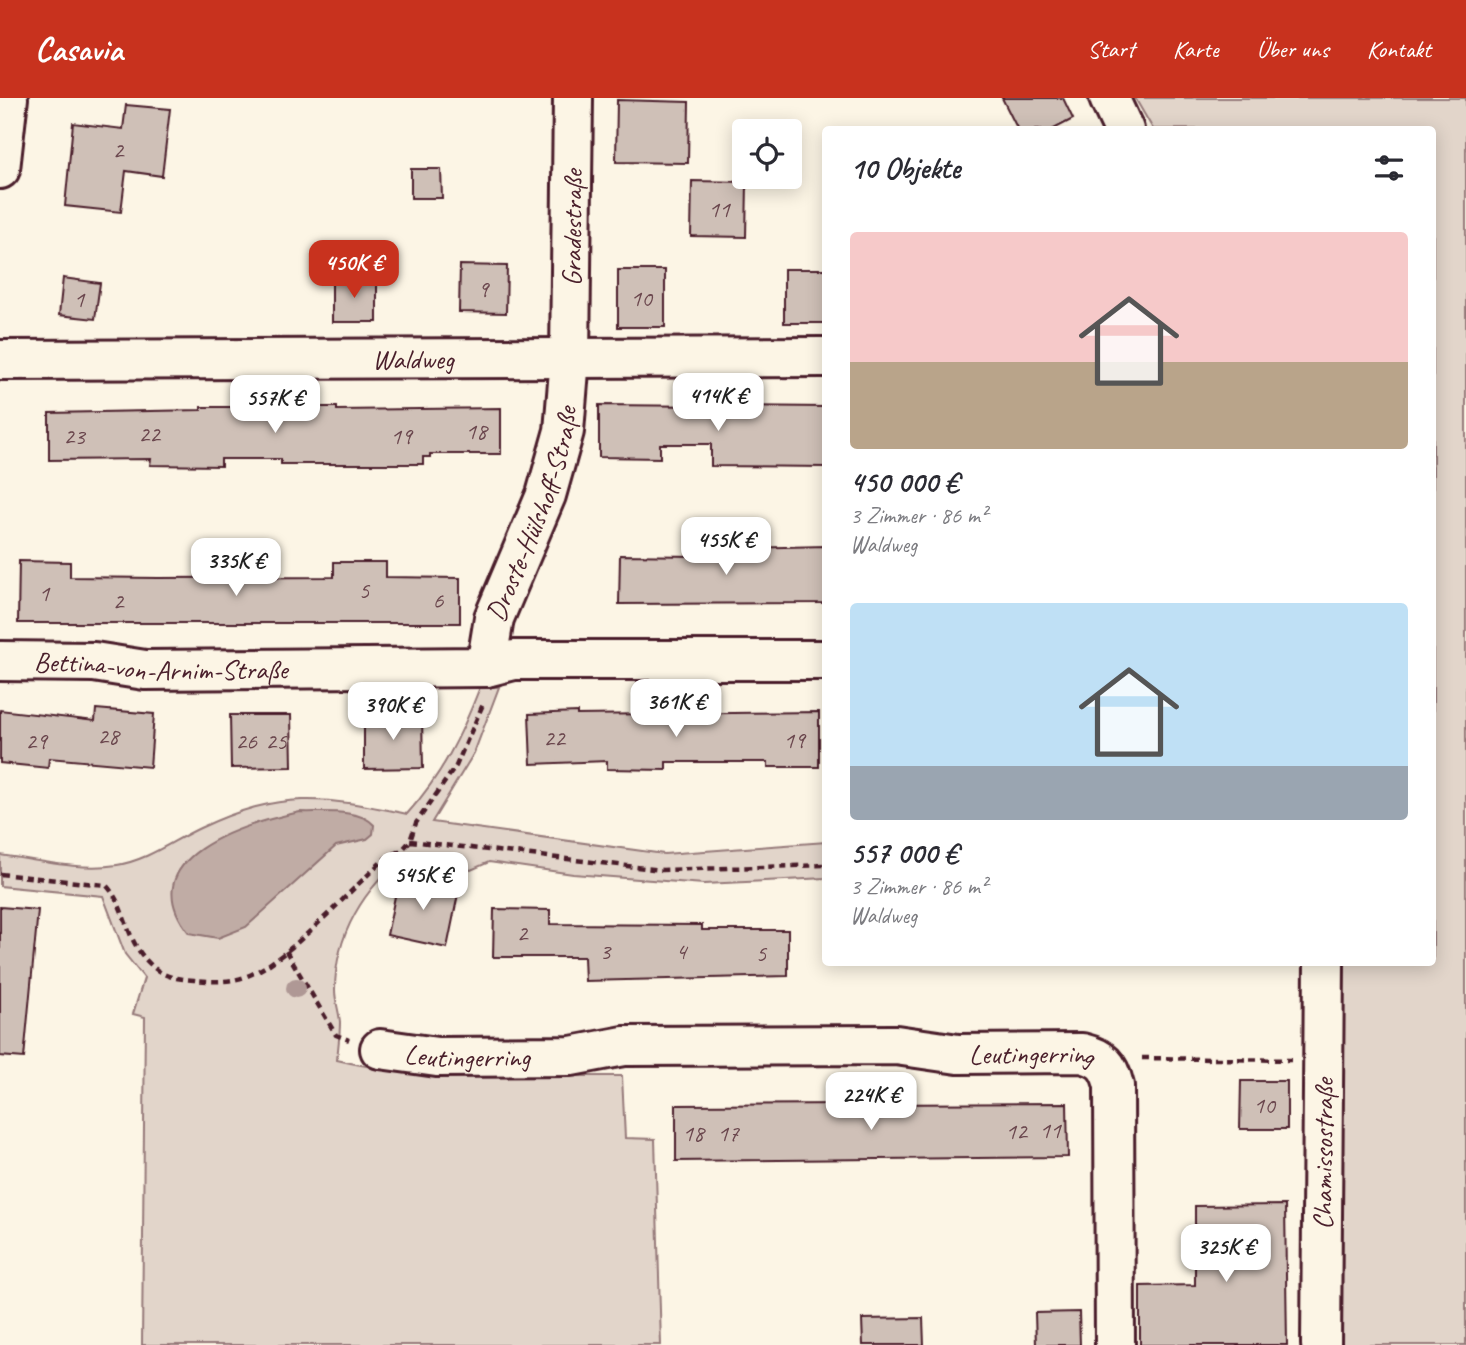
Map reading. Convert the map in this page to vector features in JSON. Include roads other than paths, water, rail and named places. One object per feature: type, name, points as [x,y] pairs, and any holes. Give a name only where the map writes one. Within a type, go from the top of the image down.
[{"type":"street","points":[[0,169],[8,98]]},
{"type":"street","name":"Gradestraße","points":[[570,358],[573,98]]},
{"type":"street","points":[[1109,98],[1122,126]]},
{"type":"street","name":"Waldweg","points":[[0,360],[822,357]]},
{"type":"street","name":"Droste-Hülshoff-Straße","points":[[486,667],[494,618],[555,470],[564,431],[570,358]]},
{"type":"street","name":"Bettina-von-Arnim-Straße","points":[[0,661],[94,663],[145,670],[486,667],[514,660],[822,660]]},
{"type":"street","name":"Chamissostraße","points":[[1321,1345],[1324,966]]},
{"type":"street","name":"Leutingerring","points":[[380,1049],[437,1057],[571,1056],[624,1046],[896,1045],[958,1054],[1082,1052],[1096,1056],[1106,1063],[1114,1086],[1115,1345]]}]
